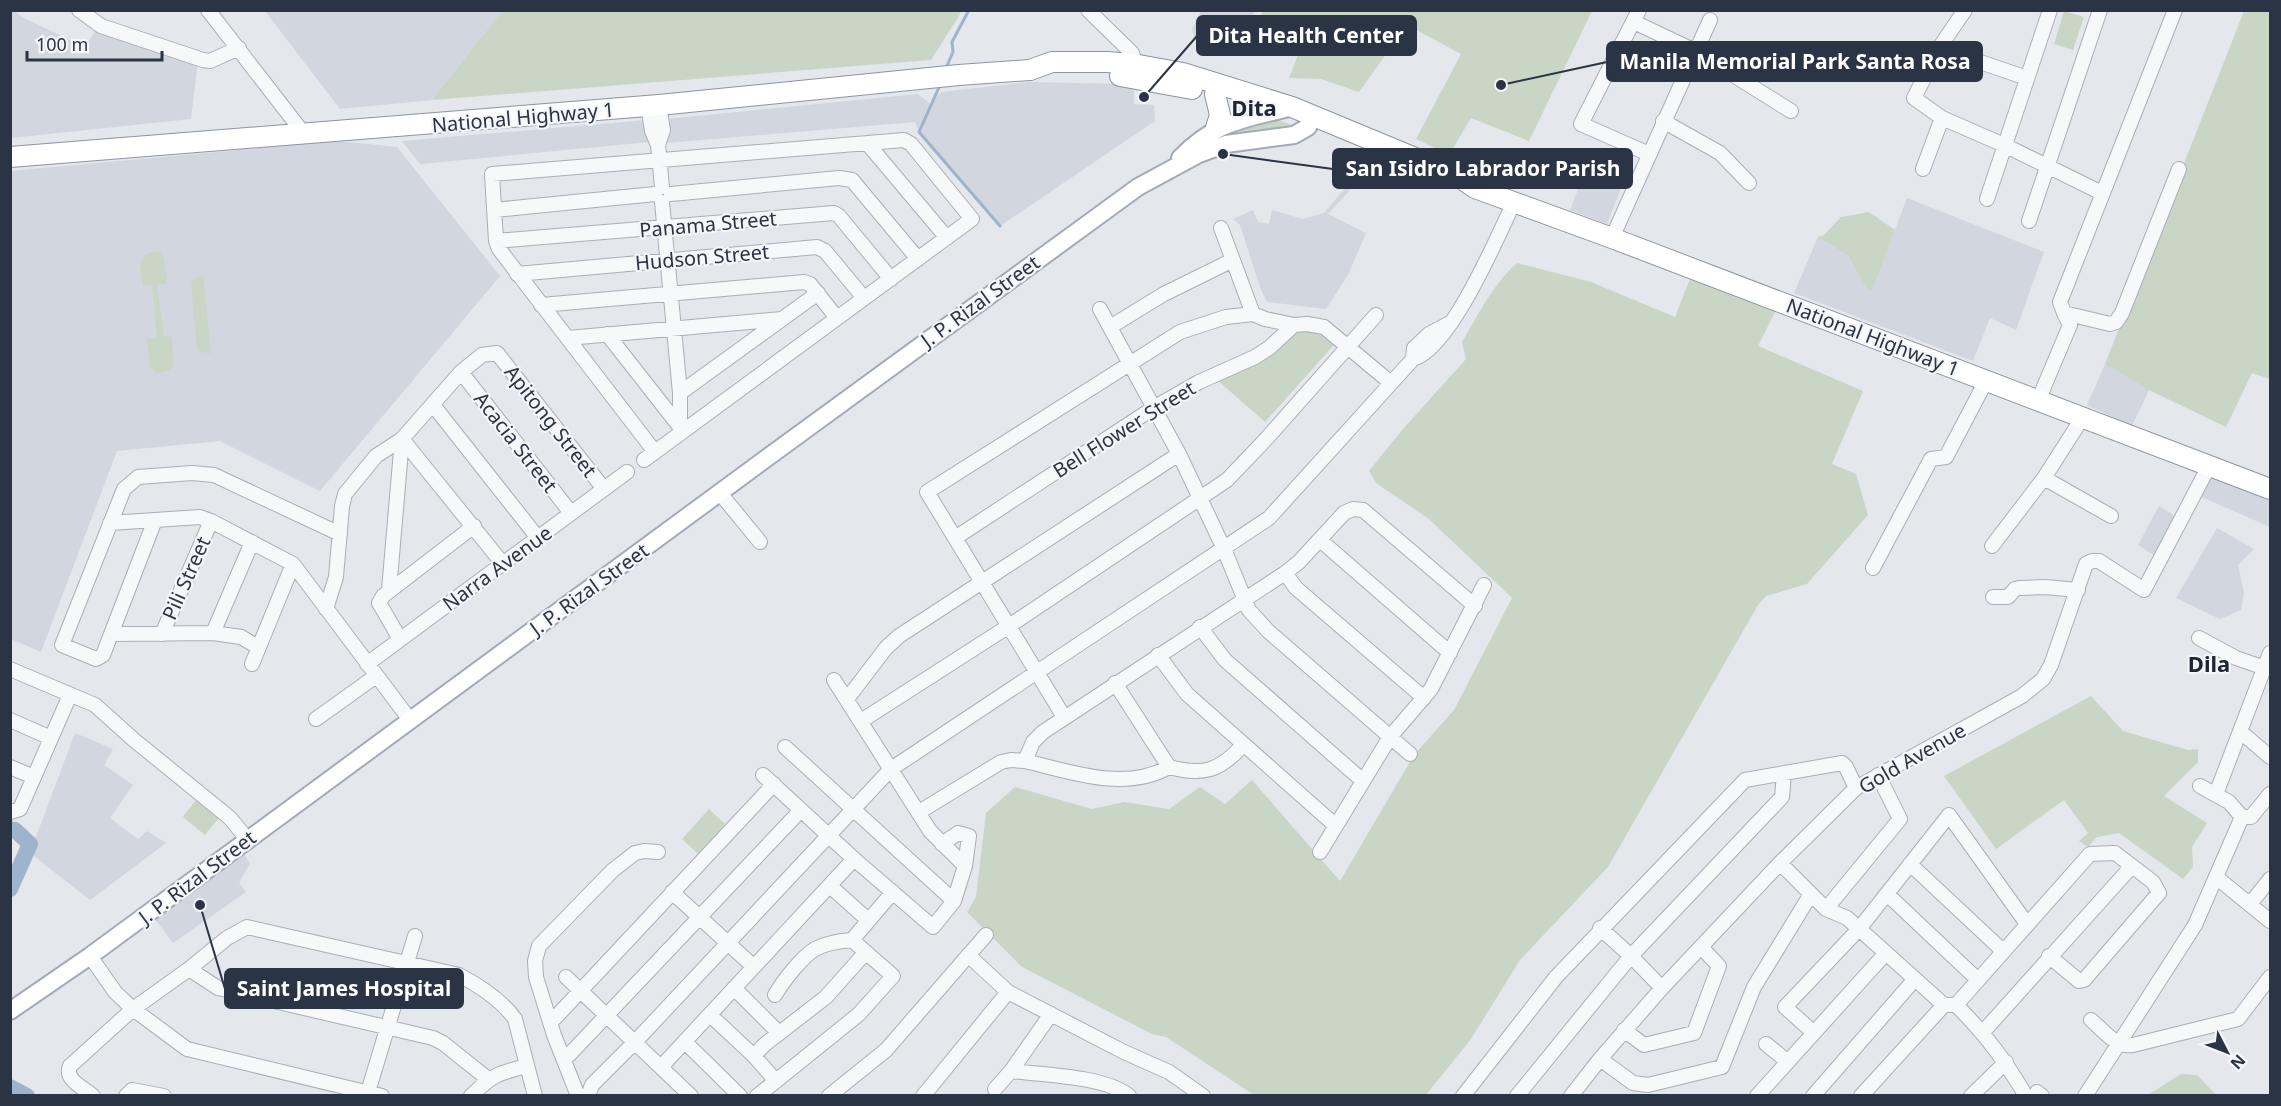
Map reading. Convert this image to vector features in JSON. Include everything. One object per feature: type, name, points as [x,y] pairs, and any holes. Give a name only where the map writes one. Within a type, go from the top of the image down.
[{"type":"highway","name":"National Highway 1","points":[[1034,70],[1052,62],[1107,62],[1271,113],[1311,121]]},
{"type":"highway","name":"National Highway 1","points":[[10,158],[654,106],[959,75],[1034,70],[1053,74],[1105,74],[1136,71],[1194,76],[1292,107],[1311,121],[1451,186],[1475,188],[1612,238],[2271,489]]},
{"type":"highway","points":[[1215,94],[1220,115],[1216,128]]},
{"type":"main road","name":"J. P. Rizal Street","points":[[1169,169],[1190,148],[1216,128],[1248,117],[1292,107]]},
{"type":"main road","name":"J. P. Rizal Street","points":[[10,1011],[93,954],[246,839],[1138,187],[1199,154],[1226,144],[1294,135],[1311,121]]},
{"type":"street","points":[[79,10],[101,26],[202,60],[210,61],[239,48]]},
{"type":"street","points":[[208,10],[304,134]]},
{"type":"street","points":[[1088,10],[1132,53],[1136,71]]},
{"type":"street","points":[[1965,10],[1939,48],[1914,98],[1942,118],[2004,145],[2102,193]]},
{"type":"street","points":[[1987,199],[2050,10]]},
{"type":"street","points":[[2029,221],[2100,10]]},
{"type":"street","points":[[2038,401],[2070,325],[2060,302],[2175,10]]},
{"type":"street","points":[[1649,154],[1581,124],[1636,16],[1791,111]]},
{"type":"street","points":[[1612,238],[1710,20]]},
{"type":"street","points":[[1107,62],[1121,56],[1125,50],[1122,43]]},
{"type":"street","points":[[1939,48],[2027,78]]},
{"type":"street","points":[[654,106],[652,131],[658,145],[660,161],[682,429]]},
{"type":"street","points":[[1923,169],[1942,118]]},
{"type":"street","points":[[1663,122],[1720,153],[1749,183]]},
{"type":"street","points":[[903,140],[911,144],[972,219],[682,429],[650,456],[568,338],[499,249],[496,241],[492,174],[867,143],[903,140]]},
{"type":"street","points":[[867,143],[946,237]]},
{"type":"street","points":[[2064,313],[2110,324],[2116,322],[2122,313],[2179,169]]},
{"type":"street","points":[[494,210],[838,178],[852,180],[918,258]]},
{"type":"street","points":[[588,1095],[592,1085],[891,769],[1269,518],[1413,359],[1422,357],[1446,332],[1479,273],[1514,202]]},
{"type":"street","name":"Panama Street","points":[[496,241],[834,213],[839,216],[891,279]]},
{"type":"street","points":[[1221,228],[1253,314]]},
{"type":"street","name":"Hudson Street","points":[[517,274],[817,247],[825,251],[864,298]]},
{"type":"street","points":[[1110,327],[1164,294],[1233,260]]},
{"type":"street","points":[[541,305],[804,282],[810,284],[837,318]]},
{"type":"street","points":[[680,393],[818,293]]},
{"type":"street","points":[[1100,309],[1179,454],[1224,549],[1249,609],[1268,631],[1410,754]]},
{"type":"street","points":[[1064,717],[927,492],[1180,332],[1226,316],[1253,314],[1294,325],[1307,324],[1324,327],[1391,384]]},
{"type":"street","points":[[861,721],[1009,626],[1200,499],[1235,473],[1376,315]]},
{"type":"street","points":[[568,338],[782,319]]},
{"type":"street","name":"Bell Flower Street","points":[[956,538],[1155,407],[1199,382],[1255,357],[1269,348],[1294,325]]},
{"type":"street","points":[[607,334],[682,429]]},
{"type":"street","name":"Apitong Street","points":[[461,372],[482,355],[497,353],[604,489]]},
{"type":"street","points":[[326,609],[336,577],[345,494],[376,456],[402,439],[461,372]]},
{"type":"street","name":"Acacia Street","points":[[461,372],[572,513]]},
{"type":"street","points":[[1873,568],[1931,459],[1946,457],[1986,381]]},
{"type":"street","points":[[433,405],[538,538]]},
{"type":"street","points":[[1992,546],[2044,478],[2083,417]]},
{"type":"street","points":[[402,439],[503,564]]},
{"type":"street","points":[[390,590],[402,439]]},
{"type":"street","points":[[847,699],[886,648],[899,636],[1179,454]]},
{"type":"street","name":"Gold Avenue","points":[[1571,1095],[1599,1059],[1662,988],[1780,863],[1856,788],[2032,689],[2043,679],[2052,664],[2086,564],[2099,561],[2144,590],[2209,466]]},
{"type":"street","points":[[155,520],[103,655],[96,659],[62,645],[124,489],[138,477],[192,472],[214,475],[340,534]]},
{"type":"street","name":"Narra Avenue","points":[[367,664],[627,472]]},
{"type":"street","points":[[2044,478],[2110,516]]},
{"type":"street","points":[[719,492],[760,542]]},
{"type":"street","points":[[1025,761],[1037,736],[1284,573],[1299,562],[1344,513],[1353,509],[1363,510],[1475,606]]},
{"type":"street","points":[[110,523],[200,517],[293,564],[410,720]]},
{"type":"street","name":"Pili Street","points":[[162,634],[211,521]]},
{"type":"street","points":[[400,639],[379,603],[383,596],[474,526]]},
{"type":"street","points":[[1320,540],[1450,653]]},
{"type":"street","points":[[213,633],[252,542]]},
{"type":"street","points":[[252,664],[293,564]]},
{"type":"street","points":[[1284,573],[1296,588],[1424,698]]},
{"type":"street","points":[[1320,852],[1390,736],[1424,698],[1475,606],[1484,585]]},
{"type":"street","points":[[1993,597],[2008,597],[2019,588],[2045,586],[2078,590]]},
{"type":"street","points":[[1200,627],[1225,660],[1363,781]]},
{"type":"street","points":[[112,634],[213,633],[241,637],[258,647]]},
{"type":"street","points":[[2199,638],[2236,658],[2265,668]]},
{"type":"street","points":[[2216,794],[2241,732],[2264,688],[2265,668],[2271,653]]},
{"type":"street","points":[[1158,655],[1187,694],[1336,826]]},
{"type":"street","points":[[10,669],[95,705],[134,741],[230,818],[246,839]]},
{"type":"street","points":[[316,719],[376,675]]},
{"type":"street","points":[[834,680],[919,812],[942,844],[964,866]]},
{"type":"street","points":[[1115,683],[1169,767]]},
{"type":"street","points":[[10,812],[20,808],[70,695]]},
{"type":"street","points":[[10,720],[51,738]]},
{"type":"street","points":[[2241,732],[2271,757]]},
{"type":"street","points":[[919,812],[1001,762],[1025,761],[1110,779],[1153,775],[1169,767],[1185,771],[1213,768],[1225,764],[1243,745]]},
{"type":"street","points":[[785,747],[954,901]]},
{"type":"street","points":[[1463,1095],[1549,985],[1600,928],[1745,780],[1842,763],[1856,788]]},
{"type":"street","points":[[10,767],[34,777]]},
{"type":"street","points":[[1517,1095],[1631,956],[1782,797],[1784,774]]},
{"type":"street","points":[[1826,909],[1900,819],[1878,775]]},
{"type":"street","points":[[555,1018],[672,892],[768,780],[933,927],[954,901],[964,866],[969,836],[958,833],[942,844]]},
{"type":"street","points":[[2200,786],[2229,802],[2242,817],[2251,817],[2271,794]]},
{"type":"street","points":[[569,1055],[801,810]]},
{"type":"street","points":[[1815,1033],[1785,1007],[1859,929],[1949,815],[2027,924]]},
{"type":"street","points":[[2085,1095],[2196,925],[2242,817]]},
{"type":"street","points":[[578,1095],[554,1035],[536,977],[535,961],[539,946],[614,870],[634,853],[658,852]]},
{"type":"street","points":[[1861,1095],[1978,980],[2090,854],[2115,853],[2152,882],[2159,894],[2082,982],[2049,956]]},
{"type":"street","points":[[661,1067],[854,859]]},
{"type":"street","points":[[1780,863],[1826,909],[1847,918],[1915,979],[1983,1032],[2035,1094]]},
{"type":"street","points":[[1910,864],[2003,951]]},
{"type":"street","points":[[1983,1032],[2132,866]]},
{"type":"street","points":[[2216,877],[2271,921]]},
{"type":"street","points":[[2250,904],[2271,879]]},
{"type":"street","points":[[830,886],[868,920]]},
{"type":"street","points":[[672,892],[754,968]]},
{"type":"street","points":[[776,995],[787,977],[814,950],[835,942],[852,940],[892,892]]},
{"type":"street","points":[[1599,1059],[1633,1083],[1648,1085],[1722,1067],[1754,987],[1811,894]]},
{"type":"street","points":[[1887,894],[1978,980]]},
{"type":"street","points":[[93,1095],[69,1077],[70,1066],[133,1009],[189,969],[227,938],[247,927],[459,975],[509,1011],[515,1019],[535,1095]]},
{"type":"street","points":[[1600,928],[1662,988]]},
{"type":"street","points":[[829,1095],[886,1050],[986,935]]},
{"type":"street","points":[[356,1092],[387,1027],[415,936]]},
{"type":"street","points":[[757,1095],[859,1014],[893,976],[852,940]]},
{"type":"street","points":[[1624,1030],[1644,1045],[1694,1033],[1719,966],[1702,948]]},
{"type":"street","points":[[754,1056],[826,996],[866,952]]},
{"type":"street","points":[[1761,1094],[1886,953]]},
{"type":"street","points":[[93,954],[116,992],[133,1009],[187,1049],[356,1092],[382,1095]]},
{"type":"street","points":[[968,955],[1008,992],[1124,1052],[1169,1072],[1203,1095]]},
{"type":"street","points":[[189,969],[218,988],[433,1038],[443,1043],[488,1079]]},
{"type":"street","points":[[566,977],[691,1095]]},
{"type":"street","points":[[2091,1020],[2118,1043],[2125,1046],[2133,1045],[2238,1019],[2271,977]]},
{"type":"street","points":[[1813,1095],[1915,979]]},
{"type":"street","points":[[734,988],[779,1033]]},
{"type":"street","points":[[922,1095],[1008,992]]},
{"type":"street","points":[[991,1093],[1011,1071],[1051,1014]]},
{"type":"street","points":[[710,1015],[754,1056],[776,1081]]},
{"type":"street","points":[[685,1042],[740,1095]]},
{"type":"street","points":[[1766,1044],[1788,1062]]},
{"type":"street","points":[[1971,1095],[2006,1062]]},
{"type":"street","points":[[471,1095],[499,1072],[527,1066]]},
{"type":"street","points":[[1011,1071],[1106,1084],[1130,1095]]},
{"type":"street","points":[[126,1095],[132,1090],[164,1095]]},
{"type":"shaded area","points":[[1202,10],[1255,11],[1240,45],[1219,48],[1212,36],[1207,42],[1204,55],[1199,52],[1192,29]]},
{"type":"shaded area","points":[[10,11],[85,47],[95,31],[198,61],[191,119],[11,138]]},
{"type":"shaded area","points":[[265,11],[502,11],[432,100],[340,109]]},
{"type":"shaded area","points":[[1030,82],[1122,84],[1134,90],[1134,104],[1154,105],[1155,121],[1000,226],[919,132],[915,122],[667,143],[667,119],[918,94],[930,104],[941,92]]},
{"type":"shaded area","points":[[647,120],[650,142],[420,164],[402,141]]},
{"type":"shaded area","points":[[337,141],[397,147],[500,276],[320,491],[220,441],[117,451],[41,652],[11,639],[10,171]]},
{"type":"shaded area","points":[[1354,161],[1359,162],[1350,190],[1328,214],[1366,233],[1348,275],[1326,309],[1267,302],[1240,225],[1233,219],[1253,210],[1258,222],[1269,224],[1272,210],[1303,219],[1324,213],[1346,187]]},
{"type":"shaded area","points":[[1589,161],[1626,175],[1607,224],[1570,210]]},
{"type":"shaded area","points":[[1907,198],[2044,252],[2016,330],[1990,318],[1973,361],[1794,293],[1818,237],[1848,256],[1866,288],[1872,291]]},
{"type":"shaded area","points":[[2105,364],[2149,390],[2132,426],[2087,405]]},
{"type":"shaded area","points":[[2208,473],[2270,501],[2270,527],[2197,495]]},
{"type":"shaded area","points":[[2159,506],[2175,516],[2155,556],[2138,545]]},
{"type":"shaded area","points":[[2217,528],[2254,549],[2238,565],[2244,593],[2241,610],[2220,619],[2176,598]]},
{"type":"shaded area","points":[[75,733],[113,749],[104,765],[133,785],[110,818],[138,839],[147,831],[166,843],[90,900],[30,853]]},
{"type":"shaded area","points":[[244,854],[250,863],[239,883],[246,892],[173,943],[155,919]]},
{"type":"green space","points":[[1592,10],[1529,141],[1471,118],[1449,155],[1416,139],[1461,54],[1407,25],[1359,92],[1321,79],[1289,78],[1304,39],[1261,15],[1263,11]]},
{"type":"green space","points":[[502,11],[962,11],[931,60],[432,100]]},
{"type":"green space","points":[[2064,11],[2084,17],[2073,50],[2054,44]]},
{"type":"green space","points":[[2244,11],[2270,11],[2270,379],[2252,373],[2226,427],[2149,390],[2105,364]]},
{"type":"green space","points":[[1267,116],[1294,126],[1201,141]]},
{"type":"green space","points":[[1869,212],[1895,230],[1872,291],[1866,288],[1848,256],[1818,237],[1824,235],[1841,217]]},
{"type":"green space","points":[[153,251],[159,252],[164,258],[167,284],[157,285],[164,336],[172,337],[173,365],[170,370],[157,373],[150,367],[147,339],[157,338],[152,285],[143,286],[140,265],[144,257]]},
{"type":"green space","points":[[1517,263],[1591,282],[1675,317],[1691,276],[1776,310],[1758,346],[1863,391],[1832,464],[1856,474],[1868,515],[1807,584],[1766,596],[1758,605],[1608,867],[1520,960],[1471,1039],[1426,1095],[1254,1095],[1166,1037],[1152,1034],[1022,967],[967,912],[976,897],[986,813],[1015,787],[1092,809],[1124,802],[1169,809],[1200,787],[1225,804],[1252,780],[1340,881],[1414,755],[1454,710],[1512,598],[1429,519],[1376,483],[1369,471],[1402,430],[1466,359],[1462,342],[1493,290]]},
{"type":"green space","points":[[203,275],[211,353],[199,352],[197,348],[191,284],[195,278]]},
{"type":"green space","points":[[1295,326],[1340,338],[1265,422],[1216,379]]},
{"type":"green space","points":[[2091,696],[2123,731],[2188,750],[2198,749],[2198,762],[2164,796],[2207,823],[2192,847],[2193,867],[2183,879],[2119,833],[2097,837],[2088,847],[2079,841],[2088,833],[2064,800],[1996,849],[1944,776]]},
{"type":"green space","points":[[196,800],[219,818],[205,835],[183,817]]},
{"type":"green space","points":[[709,809],[725,824],[698,854],[682,839]]},
{"type":"green space","points":[[2181,1074],[2197,1075],[2216,1095],[2148,1095]]},
{"type":"waterway","points":[[946,68],[953,52],[952,42],[969,10]]},
{"type":"waterway","points":[[941,83],[919,132],[1000,226]]},
{"type":"waterway","points":[[10,829],[15,830],[30,844],[10,889]]},
{"type":"waterway","points":[[10,1087],[27,1096]]},
{"type":"place","name":"Manila Memorial Park Santa Rosa","points":[[1501,85]]},
{"type":"place","name":"Dita Health Center","points":[[1144,97]]},
{"type":"place","name":"San Isidro Labrador Parish","points":[[1223,154]]},
{"type":"place","name":"Saint James Hospital","points":[[200,905]]},
{"type":"district","name":"Dita","points":[[1254,107]]},
{"type":"district","name":"Dila","points":[[2209,663]]}]
